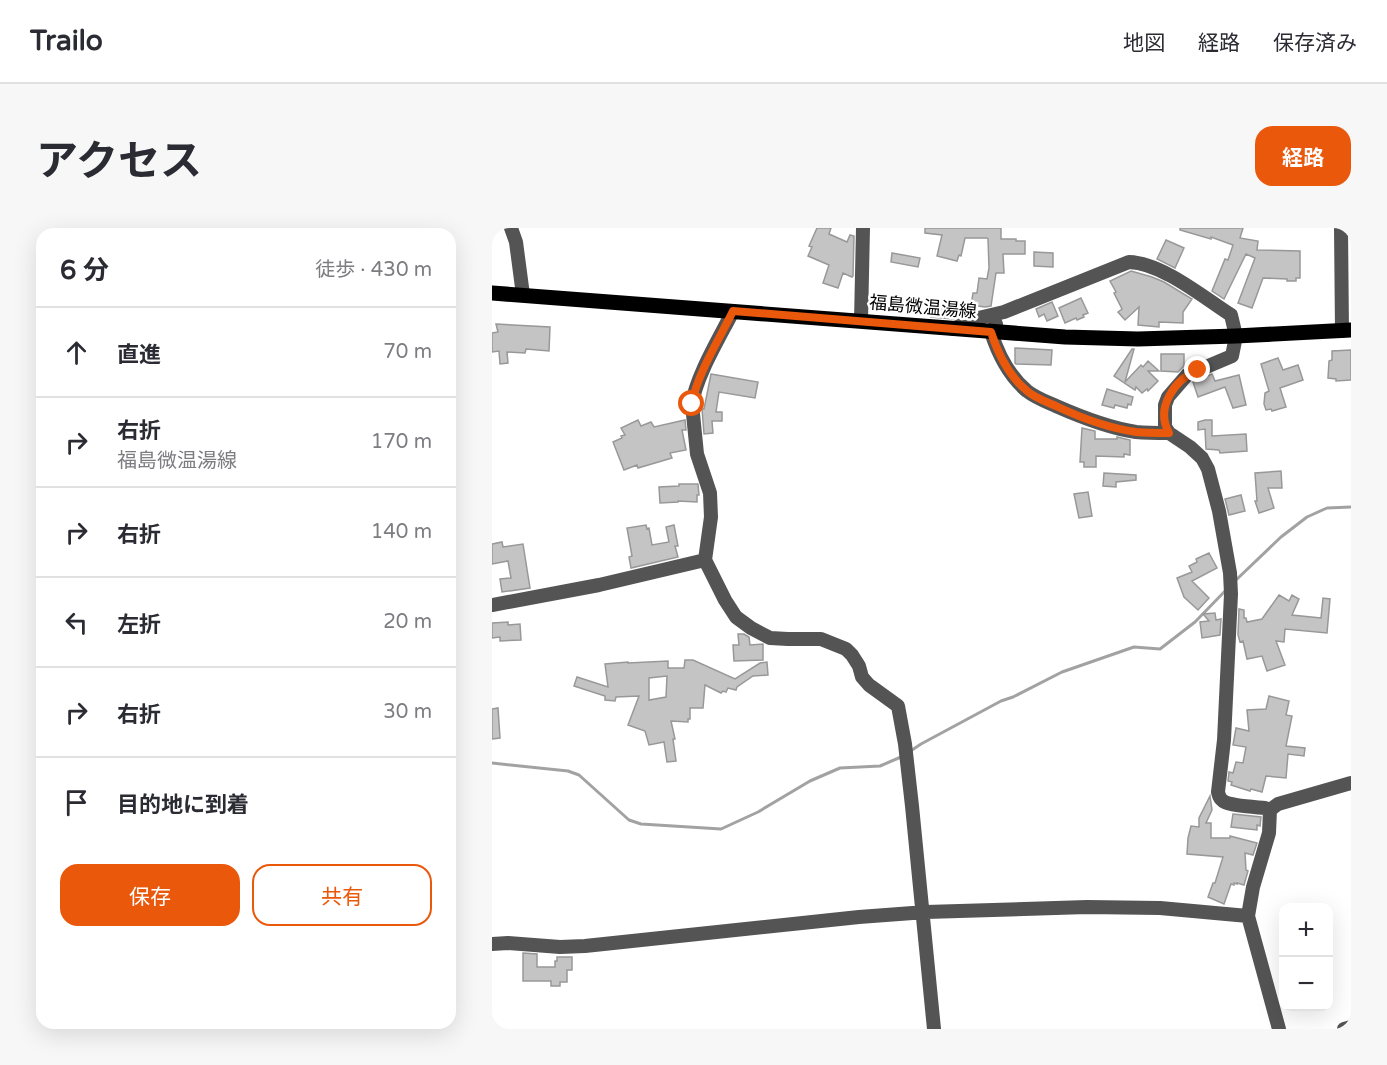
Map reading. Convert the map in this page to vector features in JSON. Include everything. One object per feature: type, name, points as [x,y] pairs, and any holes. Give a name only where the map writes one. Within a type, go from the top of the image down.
[{"type":"main road","name":"福島微温湯線","points":[[492,293],[1065,337],[1138,339],[1346,331]]},
{"type":"street","points":[[512,228],[523,296]]},
{"type":"street","points":[[861,321],[863,228]]},
{"type":"street","points":[[1341,228],[1346,331]]},
{"type":"street","points":[[953,329],[974,319],[1004,312],[1129,262],[1139,262],[1157,269],[1231,315],[1236,336],[1232,356],[1187,375],[1168,397],[1165,405],[1165,427],[1169,433],[1202,458],[1208,469],[1219,512],[1230,573],[1232,594],[1219,798],[1229,803],[1270,810]]},
{"type":"street","points":[[733,311],[699,378],[692,404],[697,454],[710,493],[711,517],[705,560],[725,600],[736,616],[751,628],[770,638],[821,639],[846,649],[852,655],[859,666],[862,677],[869,685],[898,706],[912,806],[934,1029]]},
{"type":"street","points":[[1004,312],[991,332],[1006,366],[1027,391],[1071,413],[1106,425],[1136,432],[1169,433]]},
{"type":"street","points":[[492,605],[599,585],[705,560]]},
{"type":"street","points":[[1270,810],[1278,804],[1351,783]]},
{"type":"street","points":[[1270,810],[1269,833],[1253,887],[1248,916],[1280,1029]]},
{"type":"street","points":[[492,944],[585,946],[923,912],[1087,906],[1160,908],[1248,916]]},
{"type":"street","points":[[1344,1029],[1351,1027]]},
{"type":"building","points":[[817,228],[831,228],[829,234],[847,242],[850,235],[854,236],[853,276],[843,273],[838,288],[823,283],[829,265],[808,256],[812,247],[809,246]]},
{"type":"building","points":[[925,228],[1001,228],[1001,239],[1025,241],[1025,254],[1003,254],[1004,273],[996,273],[991,306],[971,305],[973,293],[977,293],[979,278],[987,279],[988,239],[965,238],[961,256],[959,255],[957,261],[937,256],[942,235],[925,233]]},
{"type":"building","points":[[1180,228],[1243,228],[1240,238],[1258,241],[1257,250],[1300,251],[1300,278],[1296,278],[1296,281],[1287,281],[1287,279],[1263,278],[1252,308],[1238,303],[1255,258],[1246,254],[1224,299],[1212,291],[1233,245],[1180,230]]},
{"type":"building","points":[[1166,240],[1184,248],[1175,268],[1157,259]]},
{"type":"building","points":[[1034,252],[1053,253],[1053,267],[1034,266]]},
{"type":"building","points":[[892,253],[920,258],[918,267],[891,262]]},
{"type":"building","points":[[1131,271],[1164,282],[1192,299],[1183,312],[1183,323],[1159,322],[1159,327],[1138,325],[1139,307],[1125,320],[1118,312],[1122,309],[1110,281]]},
{"type":"building","points":[[1081,298],[1088,313],[1083,315],[1084,317],[1065,323],[1059,308]]},
{"type":"building","points":[[933,299],[952,302],[952,305],[969,306],[969,312],[954,319],[931,317]]},
{"type":"building","points":[[1052,302],[1058,316],[1047,321],[1044,314],[1039,317],[1036,309]]},
{"type":"building","points":[[496,324],[550,327],[549,351],[526,349],[525,353],[507,352],[508,363],[500,364],[499,351],[492,352],[492,333],[498,332]]},
{"type":"building","points":[[1015,348],[1052,350],[1051,365],[1016,364]]},
{"type":"building","points":[[1134,349],[1125,382],[1148,361],[1159,371],[1148,371],[1158,381],[1148,391],[1147,389],[1142,393],[1136,387],[1135,390],[1114,376]]},
{"type":"building","points":[[1351,350],[1351,380],[1336,381],[1336,379],[1328,378],[1332,351]]},
{"type":"building","points":[[1161,354],[1184,354],[1184,366],[1178,372],[1161,371]]},
{"type":"building","points":[[1278,358],[1283,370],[1298,365],[1303,380],[1280,388],[1286,407],[1272,411],[1271,409],[1266,410],[1265,393],[1269,391],[1261,364]]},
{"type":"building","points":[[711,374],[758,382],[755,398],[719,392],[716,412],[722,412],[722,421],[712,421],[713,433],[704,434],[702,409],[704,409]]},
{"type":"building","points":[[1212,374],[1215,381],[1239,375],[1246,405],[1233,408],[1225,387],[1198,397],[1193,382]]},
{"type":"building","points":[[1107,389],[1133,397],[1131,405],[1128,404],[1127,408],[1115,405],[1114,408],[1102,405]]},
{"type":"building","points":[[638,420],[641,426],[651,422],[654,427],[685,420],[686,430],[682,430],[686,450],[670,453],[672,458],[624,470],[613,442],[625,435],[621,428]]},
{"type":"building","points":[[1212,420],[1212,436],[1246,434],[1247,451],[1220,453],[1219,450],[1206,449],[1205,429],[1198,430],[1198,422]]},
{"type":"building","points":[[1082,428],[1095,431],[1095,439],[1117,439],[1117,437],[1130,440],[1130,455],[1124,454],[1124,457],[1096,456],[1096,467],[1084,467],[1084,462],[1080,462]]},
{"type":"building","points":[[1281,471],[1282,488],[1268,488],[1274,508],[1259,513],[1255,501],[1257,501],[1255,473]]},
{"type":"building","points":[[1104,473],[1136,475],[1136,480],[1116,482],[1116,487],[1103,486]]},
{"type":"building","points":[[679,484],[698,484],[697,502],[660,503],[659,487],[679,486]]},
{"type":"building","points":[[1088,492],[1092,516],[1079,518],[1074,494]]},
{"type":"building","points":[[1241,495],[1245,511],[1229,515],[1225,499]]},
{"type":"building","points":[[646,525],[647,529],[649,528],[652,545],[669,542],[666,527],[674,525],[678,557],[631,568],[629,557],[632,556],[627,528]]},
{"type":"building","points":[[502,542],[503,547],[523,544],[530,588],[502,592],[500,579],[511,578],[508,561],[492,564],[492,544]]},
{"type":"building","points":[[1209,553],[1217,568],[1192,581],[1209,598],[1198,610],[1184,597],[1177,578],[1192,572],[1189,566],[1197,562],[1196,559]]},
{"type":"building","points":[[1279,595],[1289,601],[1292,595],[1299,599],[1292,615],[1321,618],[1323,598],[1330,599],[1327,633],[1285,629],[1284,642],[1276,641],[1285,665],[1267,671],[1262,656],[1247,659],[1243,641],[1240,642],[1238,635],[1239,609],[1244,610],[1244,618],[1247,622],[1262,619]]},
{"type":"building","points":[[1215,613],[1216,620],[1221,619],[1220,635],[1202,638],[1200,622],[1209,621],[1203,614]]},
{"type":"building","points":[[508,622],[508,625],[520,624],[521,640],[500,641],[500,637],[492,638],[492,623]]},
{"type":"building","points":[[738,634],[749,637],[750,645],[763,644],[763,660],[734,661],[733,645],[739,645]]},
{"type":"building","points":[[685,660],[693,660],[735,679],[760,663],[767,662],[768,675],[753,676],[736,690],[728,688],[726,692],[721,693],[705,685],[703,708],[690,708],[688,722],[671,721],[676,761],[667,762],[664,742],[649,745],[645,731],[628,725],[639,696],[616,697],[615,701],[605,700],[605,696],[574,686],[577,677],[608,687],[605,664],[668,661],[668,668],[684,668]],"holes":[[[667,676],[666,697],[649,700],[649,678]]]},
{"type":"building","points":[[1269,696],[1289,701],[1286,715],[1292,716],[1286,746],[1305,748],[1304,756],[1288,754],[1286,778],[1266,776],[1262,792],[1251,789],[1250,791],[1231,785],[1232,782],[1228,781],[1229,772],[1233,773],[1236,762],[1243,763],[1246,747],[1233,745],[1236,728],[1249,731],[1247,710],[1266,709]]},
{"type":"building","points":[[498,708],[500,738],[492,739],[492,709]]},
{"type":"building","points":[[1210,796],[1212,810],[1206,823],[1211,823],[1211,838],[1230,838],[1230,836],[1257,843],[1253,855],[1245,853],[1246,870],[1248,871],[1244,885],[1231,884],[1224,904],[1208,897],[1223,857],[1187,854],[1191,826],[1199,827],[1199,818]]},
{"type":"building","points":[[1233,814],[1261,817],[1260,826],[1257,825],[1257,830],[1231,827]]},
{"type":"building","points":[[523,953],[537,954],[537,967],[555,967],[557,957],[572,957],[572,970],[567,970],[567,982],[560,982],[560,986],[551,986],[551,981],[523,981]]},
{"type":"waterway","points":[[1236,580],[1281,537],[1307,517],[1327,508],[1351,507]]},
{"type":"waterway","points":[[909,752],[1001,701],[1062,672],[1134,647],[1160,649],[1195,622],[1227,589]]},
{"type":"waterway","points":[[492,763],[568,771],[579,775],[629,820],[641,824],[721,829],[758,812],[810,781],[840,768],[880,766],[901,757]]},
{"type":"route","points":[[692,404],[699,378],[733,311],[991,332],[1006,366],[1027,391],[1071,413],[1136,432],[1169,433],[1165,427],[1165,405],[1168,397],[1187,375],[1198,370]]}]
